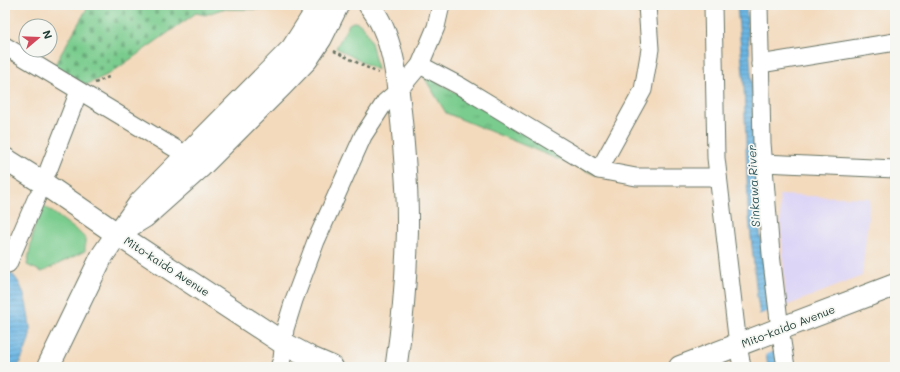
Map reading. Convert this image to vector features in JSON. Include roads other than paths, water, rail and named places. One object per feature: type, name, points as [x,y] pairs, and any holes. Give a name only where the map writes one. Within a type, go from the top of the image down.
[{"type":"main road","name":"Mito-kaido Avenue","points":[[5,159],[283,342],[311,358],[332,367]]},
{"type":"main road","points":[[52,359],[102,256],[118,234]]},
{"type":"main road","name":"Mito-kaido Avenue","points":[[680,367],[895,285]]},
{"type":"street","points":[[118,234],[140,202],[292,48],[317,5]]},
{"type":"street","points":[[118,234],[145,217],[200,168],[307,60],[321,38],[338,5]]},
{"type":"street","points":[[369,5],[383,27],[391,52],[399,90],[406,178],[407,243],[403,316],[396,367]]},
{"type":"street","points":[[278,367],[282,359],[285,329],[316,241],[363,136],[385,102],[399,90],[420,65],[436,27],[441,5]]},
{"type":"street","points":[[599,170],[643,90],[650,50],[647,5]]},
{"type":"street","points":[[713,5],[716,158],[741,343],[742,367]]},
{"type":"street","points":[[759,5],[762,143],[778,330],[786,367]]},
{"type":"street","points":[[760,64],[895,42]]},
{"type":"street","points":[[7,53],[79,91],[186,155]]},
{"type":"street","points":[[420,65],[460,86],[599,170],[636,176],[718,177]]},
{"type":"street","points":[[48,171],[79,91]]},
{"type":"street","points":[[764,163],[895,169]]},
{"type":"street","points":[[5,262],[8,264],[37,197]]},
{"type":"water","name":"Sinkawa River","points":[[737,5],[746,5],[752,85],[757,208],[768,294],[780,367],[768,367],[757,296],[748,207],[744,85]]},
{"type":"water","points":[[5,268],[19,282],[25,300],[30,324],[29,339],[18,367],[5,367]]}]
